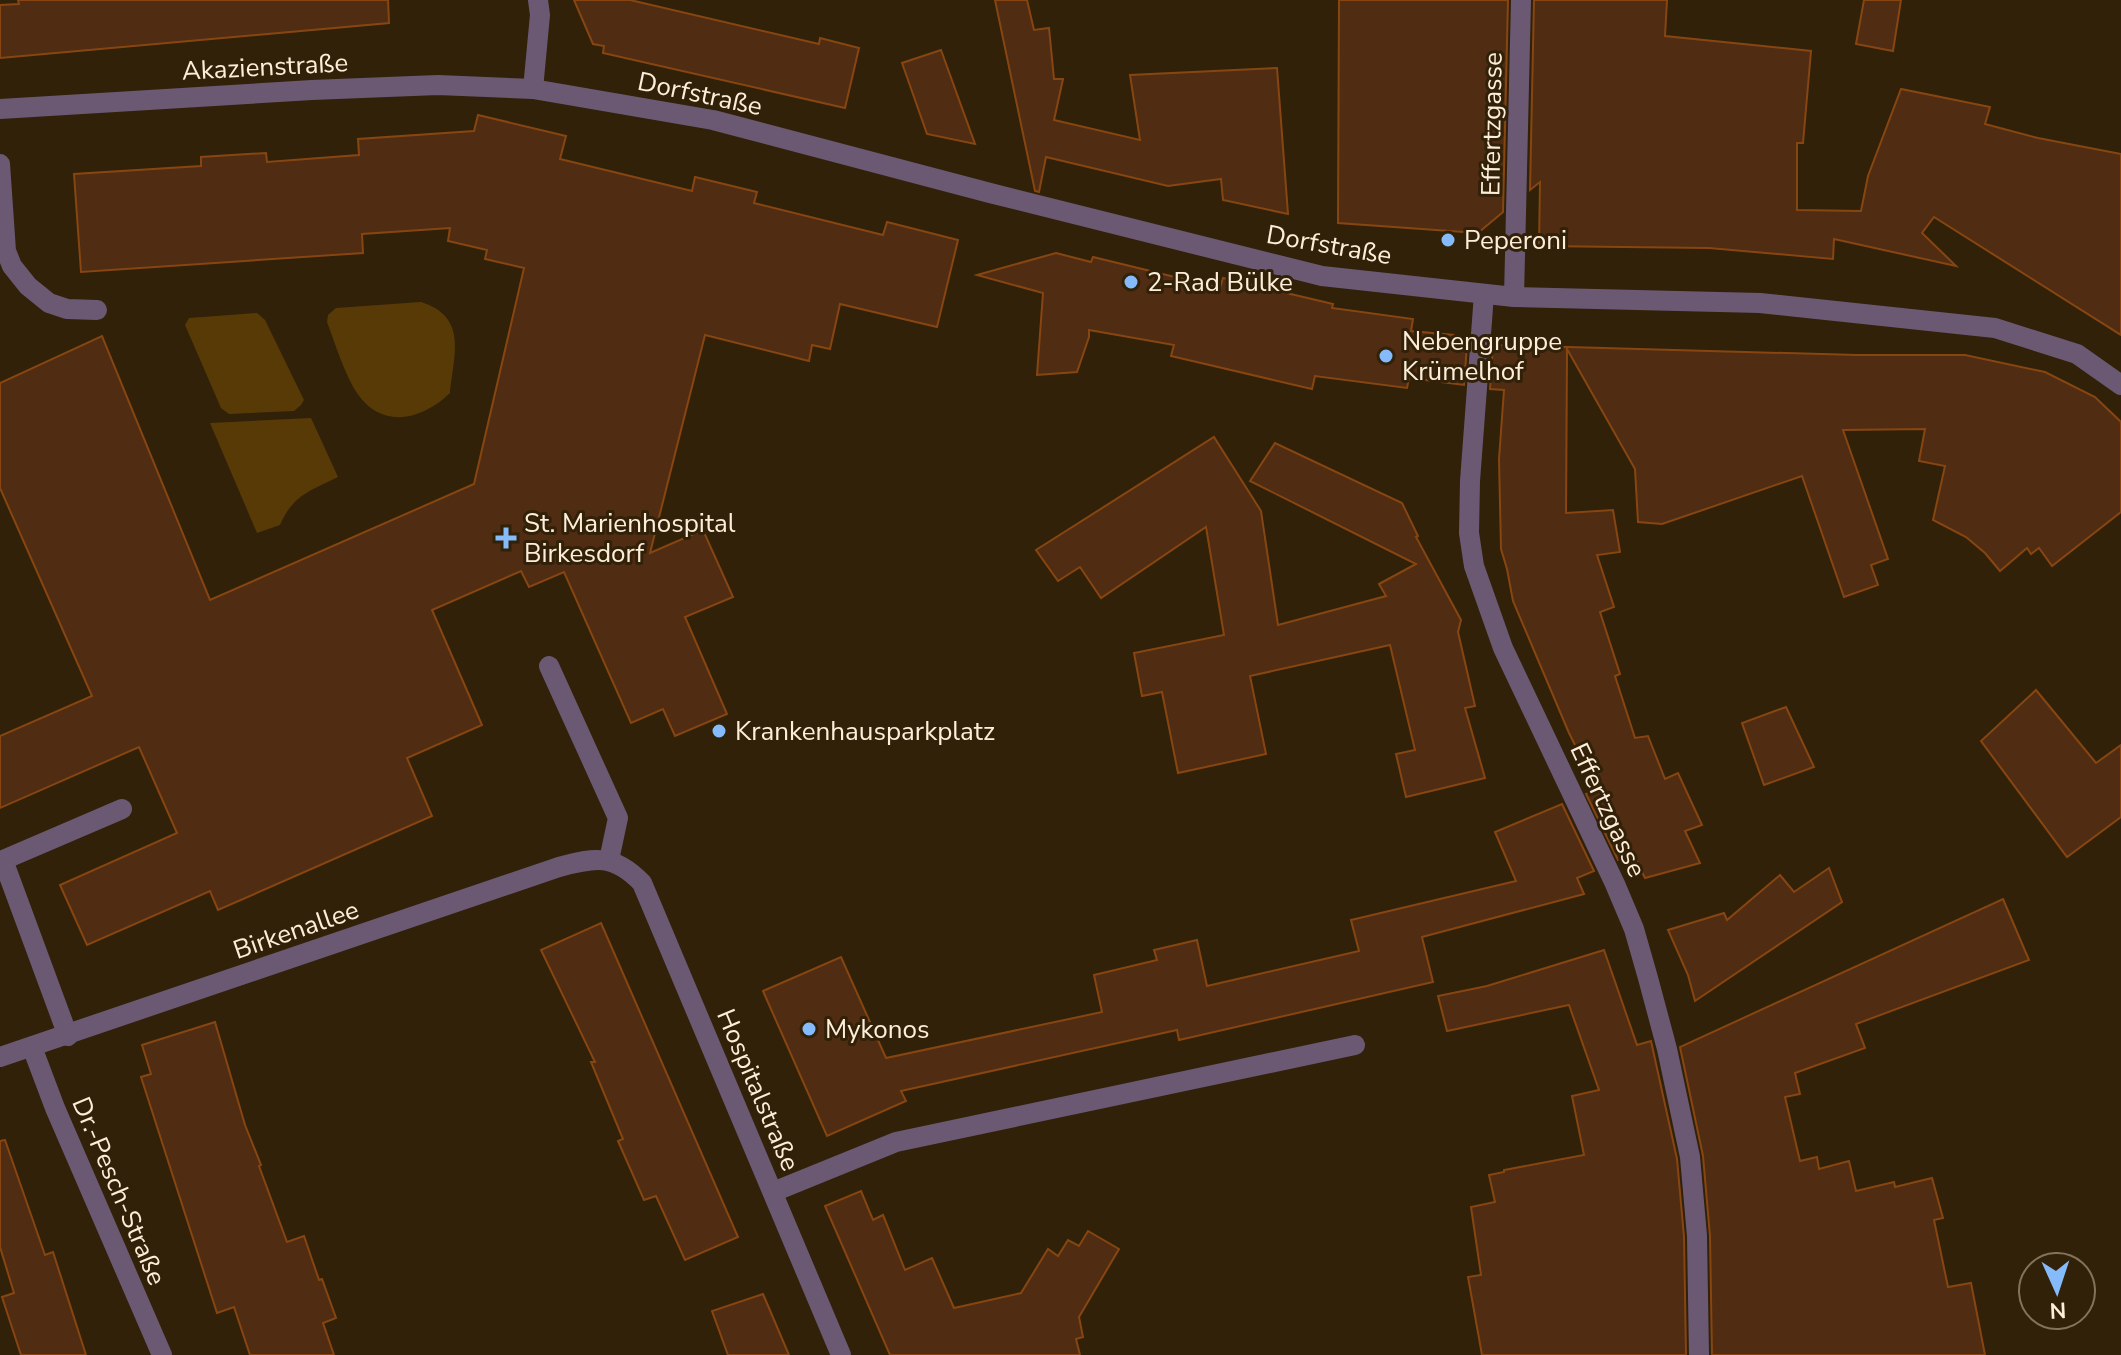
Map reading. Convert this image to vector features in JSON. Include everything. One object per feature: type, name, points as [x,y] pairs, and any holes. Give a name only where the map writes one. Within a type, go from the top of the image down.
[{"type":"street","points":[[533,89],[540,15],[538,0]]},
{"type":"street","name":"Effertzgasse","points":[[1514,297],[1521,0]]},
{"type":"street","name":"Akazienstraße","points":[[0,109],[438,85],[533,89]]},
{"type":"street","name":"Dorfstraße","points":[[533,89],[713,120],[1322,276],[1514,297],[1760,303],[1995,328],[2077,354],[2121,385]]},
{"type":"street","points":[[0,164],[6,251],[12,266],[28,286],[49,303],[67,309],[97,310]]},
{"type":"street","name":"Effertzgasse","points":[[1484,294],[1470,481],[1469,533],[1474,566],[1503,648],[1634,929],[1667,1049],[1690,1157],[1697,1236],[1699,1355]]},
{"type":"street","points":[[549,666],[618,818],[609,860]]},
{"type":"street","points":[[68,1036],[2,860],[122,809]]},
{"type":"street","name":"Birkenallee","points":[[0,1057],[559,867],[586,860],[609,860]]},
{"type":"street","name":"Hospitalstraße","points":[[609,860],[631,871],[642,883],[841,1355]]},
{"type":"street","points":[[773,1192],[896,1142],[1355,1045]]},
{"type":"street","name":"Dr.-Pesch-Straße","points":[[32,1047],[55,1108],[162,1355]]},
{"type":"shaded area","points":[[421,302],[446,317],[452,327],[455,351],[450,393],[415,415],[390,416],[367,405],[357,393],[337,349],[327,322],[328,315],[336,308]]},
{"type":"shaded area","points":[[257,313],[265,320],[304,400],[294,411],[229,414],[221,408],[185,325],[189,318]]},
{"type":"shaded area","points":[[311,418],[338,477],[297,500],[280,525],[257,533],[210,423]]},
{"type":"building","points":[[18,0],[388,0],[389,23],[0,58],[0,5],[19,4]]},
{"type":"building","points":[[574,0],[630,0],[819,44],[820,38],[859,48],[845,108],[603,53],[604,46],[593,44]]},
{"type":"building","points":[[995,0],[1027,0],[1034,30],[1049,28],[1054,79],[1063,79],[1054,120],[1140,140],[1130,75],[1277,68],[1288,214],[1223,200],[1221,179],[1168,186],[1046,157],[1039,192],[1035,191]]},
{"type":"building","points":[[1339,0],[1508,0],[1503,212],[1478,233],[1338,223]]},
{"type":"building","points":[[1534,0],[1667,0],[1665,36],[1811,51],[1803,143],[1797,143],[1797,210],[1861,211],[1868,176],[1901,89],[1990,107],[1985,124],[2121,154],[2121,335],[1934,217],[1922,233],[1956,266],[1834,239],[1833,259],[1709,248],[1539,246],[1540,182],[1530,190]]},
{"type":"building","points":[[1864,0],[1901,0],[1893,51],[1856,44]]},
{"type":"building","points":[[941,50],[975,144],[927,134],[902,63]]},
{"type":"building","name":"St. Marienhospital Birkesdorf","points":[[478,115],[566,136],[560,159],[692,191],[695,177],[757,192],[754,203],[883,235],[887,222],[958,240],[937,327],[840,304],[830,349],[812,345],[809,361],[705,335],[650,553],[703,530],[733,597],[685,617],[727,714],[675,736],[663,709],[631,723],[564,572],[529,587],[521,571],[432,610],[482,725],[407,758],[432,816],[218,910],[210,891],[87,945],[60,885],[177,833],[139,747],[0,808],[0,736],[92,696],[0,488],[0,383],[102,336],[210,600],[474,484],[524,268],[485,259],[487,250],[448,241],[450,228],[362,234],[363,253],[81,272],[74,174],[201,166],[201,157],[266,153],[267,162],[359,155],[358,139],[474,131]]},
{"type":"building","points":[[1056,253],[1091,262],[1093,257],[1220,288],[1223,278],[1333,304],[1332,308],[1413,319],[1411,331],[1454,335],[1453,344],[1467,345],[1464,385],[1409,378],[1407,388],[1315,376],[1312,389],[1171,356],[1174,345],[1089,330],[1077,372],[1037,375],[1043,293],[977,275]]},
{"type":"building","points":[[1493,345],[1965,355],[2045,372],[2095,397],[2121,422],[2121,512],[2052,566],[2039,548],[2031,554],[2027,548],[2000,571],[1966,537],[1933,520],[1945,466],[1919,461],[1925,429],[1843,430],[1888,559],[1871,565],[1878,585],[1844,597],[1802,476],[1662,524],[1638,522],[1635,469],[1567,349],[1566,513],[1613,510],[1620,552],[1597,555],[1614,607],[1600,612],[1620,674],[1615,676],[1635,738],[1648,736],[1665,779],[1678,773],[1702,825],[1685,831],[1700,863],[1645,878],[1633,854],[1618,860],[1586,794],[1597,789],[1569,733],[1513,601],[1501,549],[1499,459],[1504,390],[1490,389]]},
{"type":"building","points":[[1214,437],[1261,511],[1278,625],[1386,596],[1379,584],[1416,564],[1250,481],[1275,443],[1402,503],[1416,537],[1461,620],[1458,632],[1475,706],[1465,708],[1485,778],[1406,797],[1396,754],[1415,750],[1390,645],[1250,676],[1266,754],[1178,773],[1162,692],[1142,696],[1134,653],[1224,635],[1206,527],[1101,598],[1080,567],[1058,581],[1036,550]]},
{"type":"building","points":[[2036,690],[2096,763],[2121,745],[2121,817],[2067,857],[1981,741]]},
{"type":"building","points":[[1786,707],[1814,767],[1764,785],[1742,723]]},
{"type":"building","points":[[1562,804],[1594,871],[1577,878],[1584,894],[1422,937],[1433,982],[1179,1040],[1177,1030],[901,1091],[906,1101],[827,1136],[763,991],[841,957],[886,1058],[1102,1012],[1094,975],[1157,960],[1154,950],[1197,940],[1207,986],[1359,951],[1351,920],[1516,881],[1495,832]]},
{"type":"building","points":[[1829,868],[1842,902],[1695,1001],[1688,975],[1668,930],[1724,913],[1727,920],[1780,875],[1794,892]]},
{"type":"building","points":[[2003,899],[2029,960],[1856,1024],[1865,1048],[1795,1073],[1800,1094],[1785,1097],[1800,1161],[1817,1157],[1819,1169],[1849,1161],[1856,1191],[1894,1182],[1895,1187],[1932,1178],[1943,1218],[1934,1220],[1948,1287],[1971,1283],[1985,1355],[1712,1355],[1710,1236],[1703,1156],[1680,1047]]},
{"type":"building","points":[[601,923],[738,1237],[685,1260],[656,1196],[644,1200],[618,1141],[623,1139],[591,1062],[595,1062],[541,950]]},
{"type":"building","points":[[1604,950],[1637,1045],[1651,1041],[1677,1159],[1684,1237],[1686,1355],[1482,1355],[1468,1277],[1481,1275],[1471,1207],[1495,1202],[1489,1175],[1584,1155],[1572,1096],[1599,1090],[1569,1005],[1447,1031],[1438,996],[1487,986]]},
{"type":"building","points":[[215,1022],[245,1125],[287,1242],[304,1236],[336,1318],[323,1323],[334,1355],[250,1355],[234,1307],[217,1313],[141,1077],[151,1074],[142,1045]]},
{"type":"building","points":[[5,1140],[45,1255],[53,1252],[86,1355],[21,1355],[2,1297],[14,1293],[0,1247],[0,1141]]},
{"type":"building","points":[[861,1191],[873,1220],[883,1215],[905,1270],[932,1258],[954,1308],[1021,1293],[1048,1249],[1058,1256],[1068,1240],[1079,1246],[1088,1231],[1119,1249],[1079,1317],[1083,1337],[1076,1339],[1080,1355],[890,1355],[825,1206]]},
{"type":"building","points":[[763,1294],[789,1355],[728,1355],[712,1311]]},
{"type":"place","name":"Peperoni","points":[[1448,240]]},
{"type":"place","name":"2-Rad Bülke","points":[[1131,282]]},
{"type":"place","name":"Nebengruppe Krümelhof","points":[[1386,356]]},
{"type":"place","name":"St. Marienhospital Birkesdorf","points":[[506,538]]},
{"type":"place","name":"Krankenhausparkplatz","points":[[719,731]]},
{"type":"place","name":"Mykonos","points":[[809,1029]]}]
